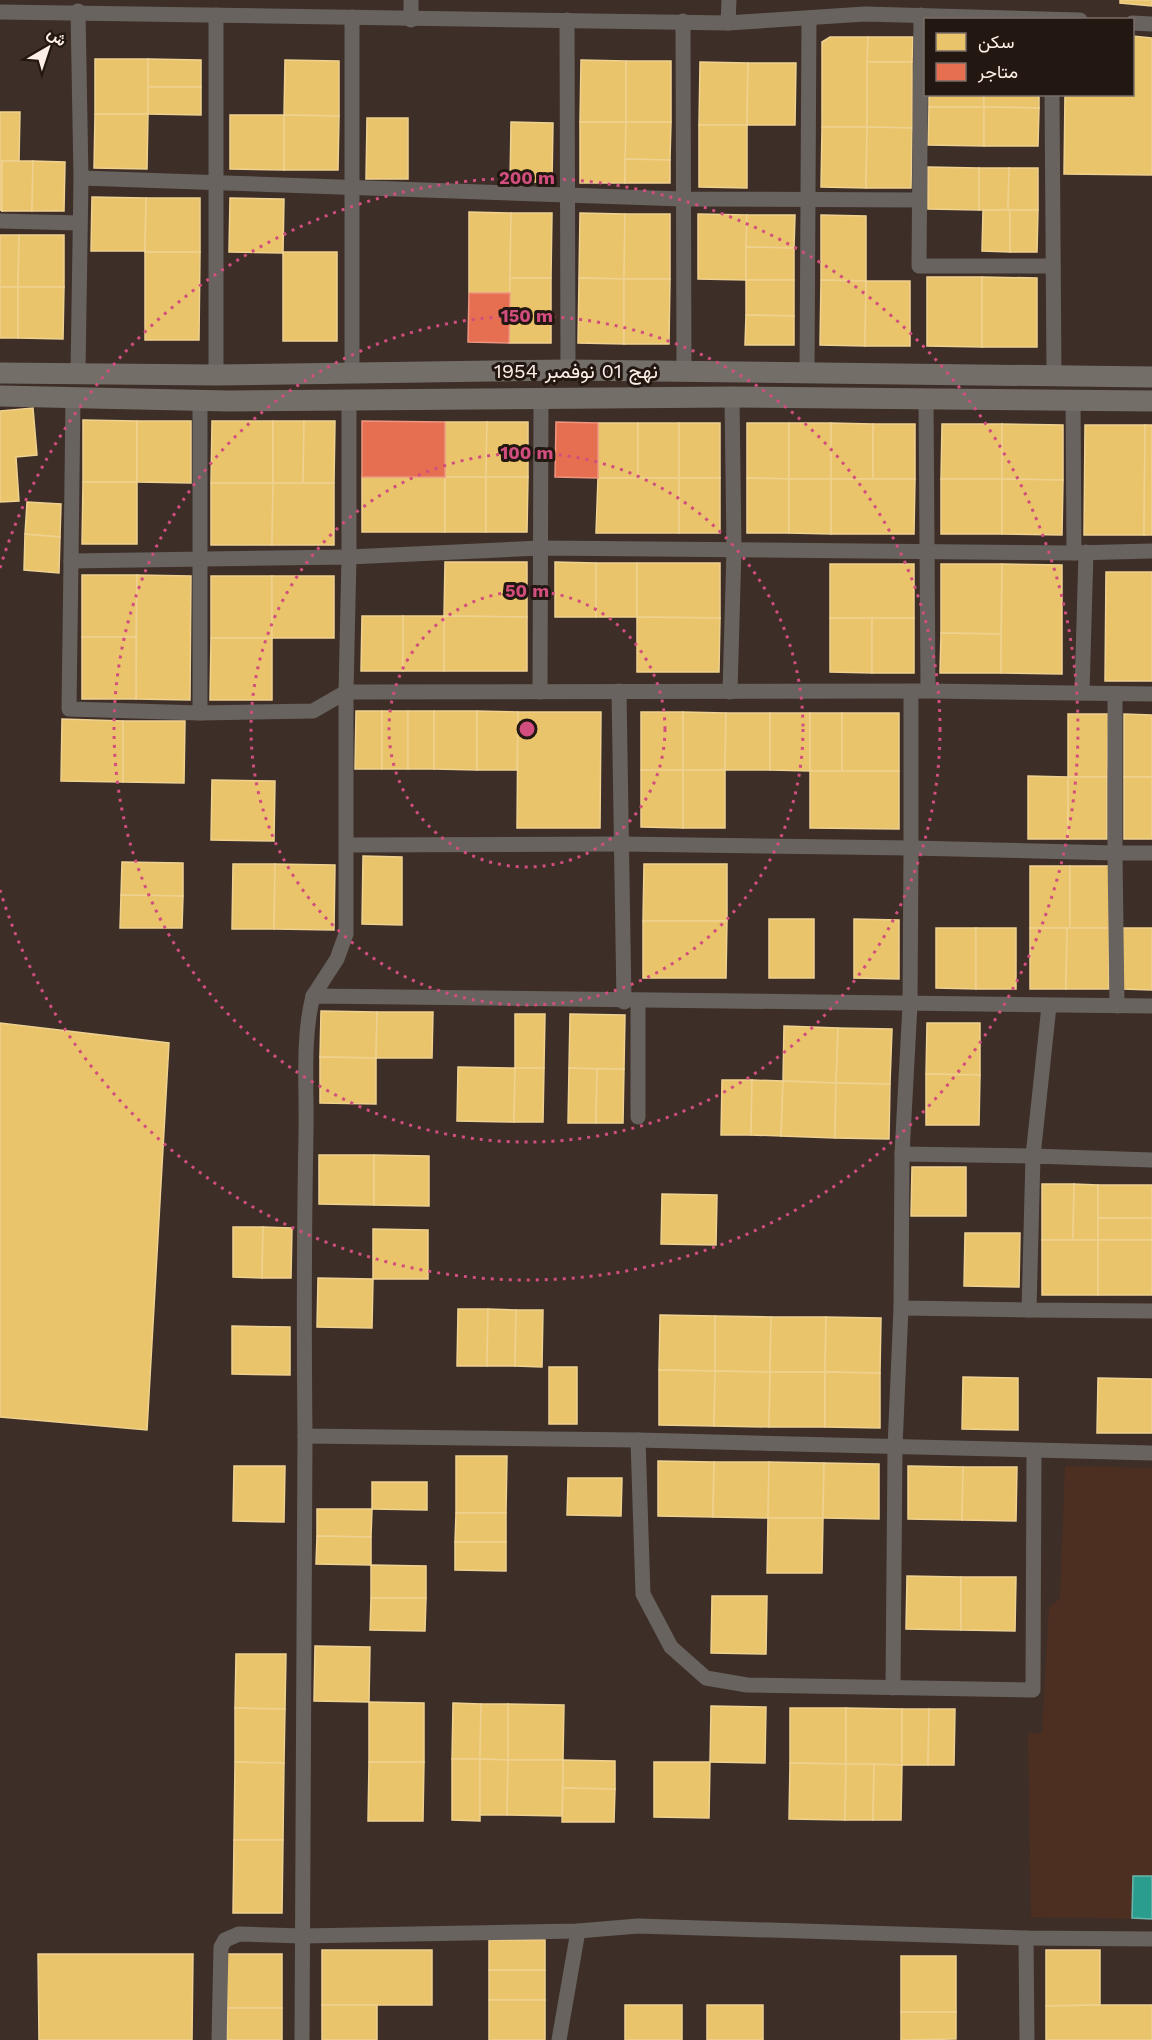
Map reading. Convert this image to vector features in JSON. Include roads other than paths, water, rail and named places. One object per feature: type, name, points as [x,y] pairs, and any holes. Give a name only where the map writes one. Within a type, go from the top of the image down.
[{"type":"main road","name":"نهج 01 نوفمبر 1954","points":[[0,373],[216,375],[568,370],[1054,374],[1152,377]]},
{"type":"main road","points":[[1123,376],[1125,400]]},
{"type":"main road","name":"نهج 01 نوفمبر 1954","points":[[0,396],[200,400],[732,397],[1073,398],[1152,401]]},
{"type":"street","points":[[411,0],[411,20]]},
{"type":"street","points":[[728,23],[729,0]]},
{"type":"street","points":[[0,12],[78,11],[216,15],[266,7],[352,17],[411,20],[728,23],[809,18],[865,7],[921,15],[1019,18]]},
{"type":"street","points":[[78,11],[81,178],[78,374]]},
{"type":"street","points":[[216,15],[216,375]]},
{"type":"street","points":[[921,15],[919,266],[1053,266]]},
{"type":"street","points":[[352,17],[352,373]]},
{"type":"street","points":[[807,373],[809,18]]},
{"type":"street","points":[[567,20],[568,370]]},
{"type":"street","points":[[683,21],[684,372]]},
{"type":"street","points":[[1134,23],[1152,24]]},
{"type":"street","points":[[1052,96],[1054,374]]},
{"type":"street","points":[[81,178],[216,185],[352,186],[567,196],[807,201],[918,200]]},
{"type":"street","points":[[0,221],[80,223]]},
{"type":"street","points":[[730,692],[734,549],[732,397]]},
{"type":"street","points":[[73,398],[69,709],[200,713],[314,711],[346,692],[928,691],[1152,694]]},
{"type":"street","points":[[540,692],[541,398]]},
{"type":"street","points":[[926,398],[928,691]]},
{"type":"street","points":[[1073,398],[1080,553],[1082,693]]},
{"type":"street","points":[[200,400],[200,713]]},
{"type":"street","points":[[302,2040],[306,1091],[309,1012],[313,996],[337,959],[346,934],[349,400]]},
{"type":"street","points":[[71,561],[199,561],[349,557],[540,548],[1080,553],[1152,551]]},
{"type":"street","points":[[619,692],[621,844],[638,1117]]},
{"type":"street","points":[[893,1688],[895,1447],[901,1308],[902,1155],[910,1005],[911,692]]},
{"type":"street","points":[[1115,694],[1117,1006]]},
{"type":"street","points":[[348,845],[621,844],[1152,853]]},
{"type":"street","points":[[313,996],[631,1002],[1152,1006]]},
{"type":"street","points":[[1029,1310],[1033,1156],[1049,1006]]},
{"type":"street","points":[[902,1155],[1152,1160]]},
{"type":"street","points":[[901,1308],[1152,1311]]},
{"type":"street","points":[[305,1436],[638,1440],[1152,1453]]},
{"type":"street","points":[[638,1440],[644,1594],[671,1647],[706,1678],[747,1685],[1033,1690],[1034,1451]]},
{"type":"street","points":[[219,2040],[220,1955],[225,1940],[239,1934],[302,1936],[578,1931],[638,1926],[1026,1938],[1152,1939]]},
{"type":"street","points":[[559,2040],[578,1931]]},
{"type":"street","points":[[1026,1938],[1028,2040]]}]
